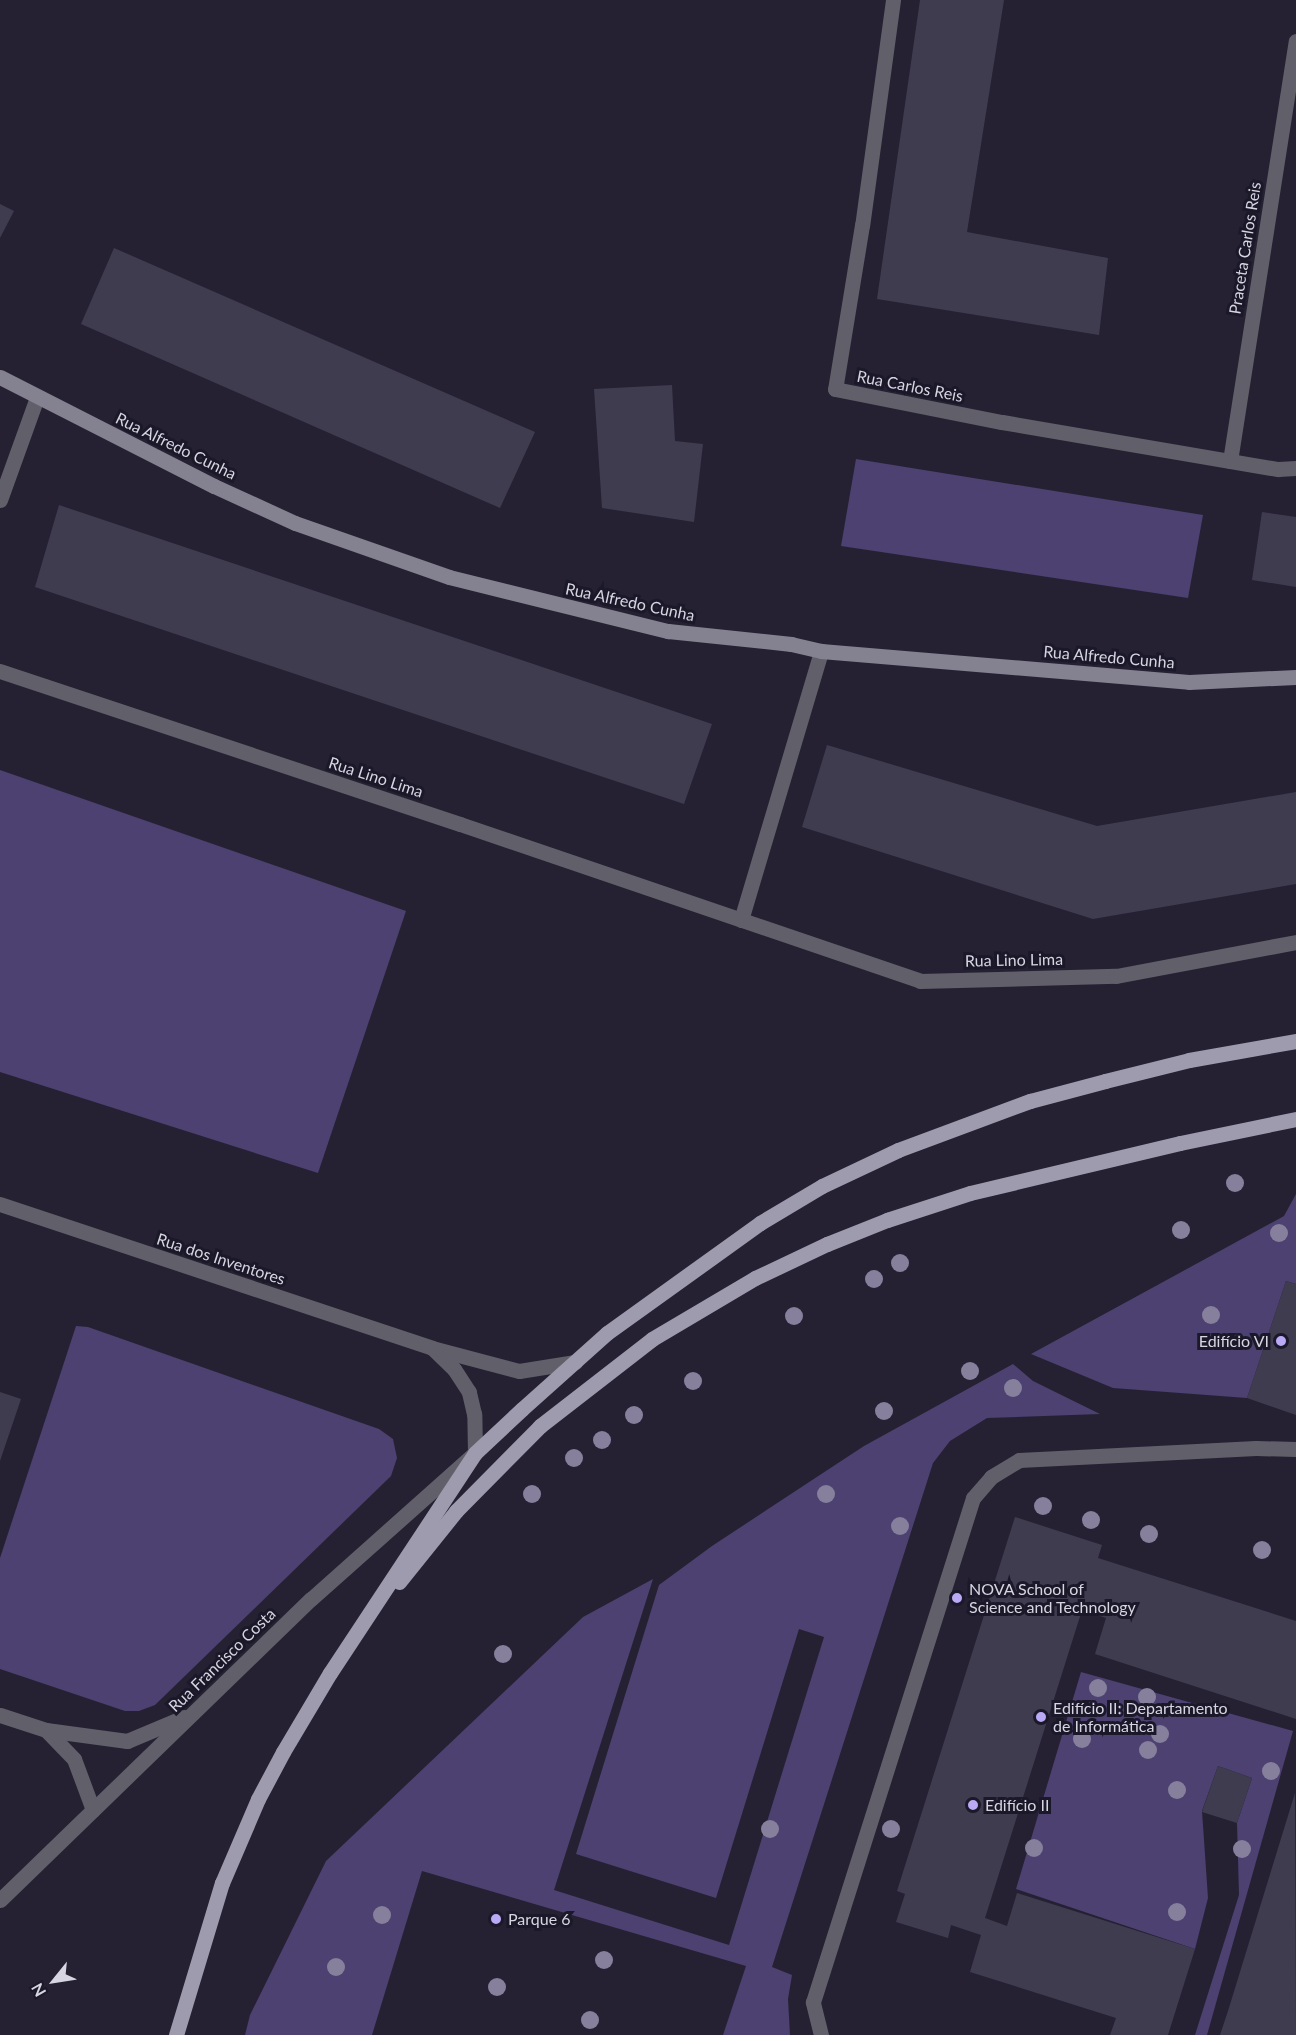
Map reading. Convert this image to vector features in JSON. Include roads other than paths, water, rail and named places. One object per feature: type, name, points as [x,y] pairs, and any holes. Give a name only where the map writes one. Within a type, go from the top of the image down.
[{"type":"main road","points":[[176,2035],[222,1883],[238,1843],[283,1752],[330,1672],[476,1453],[607,1333],[760,1223],[822,1186],[898,1150],[969,1122],[1104,1081],[1189,1060],[1296,1041]]},
{"type":"main road","points":[[330,1672],[422,1552],[497,1466],[540,1426],[652,1338],[755,1278],[827,1244],[886,1220],[970,1193],[1062,1170],[1296,1119]]},
{"type":"main road","points":[[182,2035],[197,1964]]},
{"type":"street","name":"Rua Carlos Reis","points":[[893,0],[862,225],[834,389],[1002,422],[1230,461],[1278,469],[1296,468]]},
{"type":"street","name":"Praceta Carlos Reis","points":[[1230,461],[1296,41]]},
{"type":"street","name":"Rua Alfredo Cunha","points":[[0,377],[254,505],[376,554],[450,577],[668,631],[791,644],[821,651],[1190,682],[1296,677]]},
{"type":"street","points":[[0,500],[38,397]]},
{"type":"street","points":[[741,920],[821,651]]},
{"type":"street","name":"Rua Lino Lima","points":[[0,671],[920,981],[1116,976],[1296,942]]},
{"type":"street","name":"Rua dos Inventores","points":[[0,1204],[432,1348],[519,1371],[576,1362]]},
{"type":"street","name":"Rua dos Inventores","points":[[432,1348],[454,1369],[469,1392],[474,1414],[476,1453]]},
{"type":"street","points":[[821,2035],[813,2001],[973,1498],[991,1477],[1019,1460],[1256,1448],[1296,1449]]},
{"type":"street","name":"Rua Francisco Costa","points":[[0,1900],[311,1599],[419,1506],[476,1453]]},
{"type":"street","points":[[0,1715],[46,1730],[128,1742],[195,1712]]},
{"type":"street","points":[[46,1730],[74,1759],[93,1809]]},
{"type":"place","name":"Edifício VI","points":[[1281,1341]]},
{"type":"place","name":"NOVA School of Science and Technology","points":[[957,1598]]},
{"type":"place","name":"Edifício II: Departamento de Informática","points":[[1041,1717]]},
{"type":"place","name":"Edifício II","points":[[973,1805]]},
{"type":"place","name":"Parque 6","points":[[496,1919]]}]
